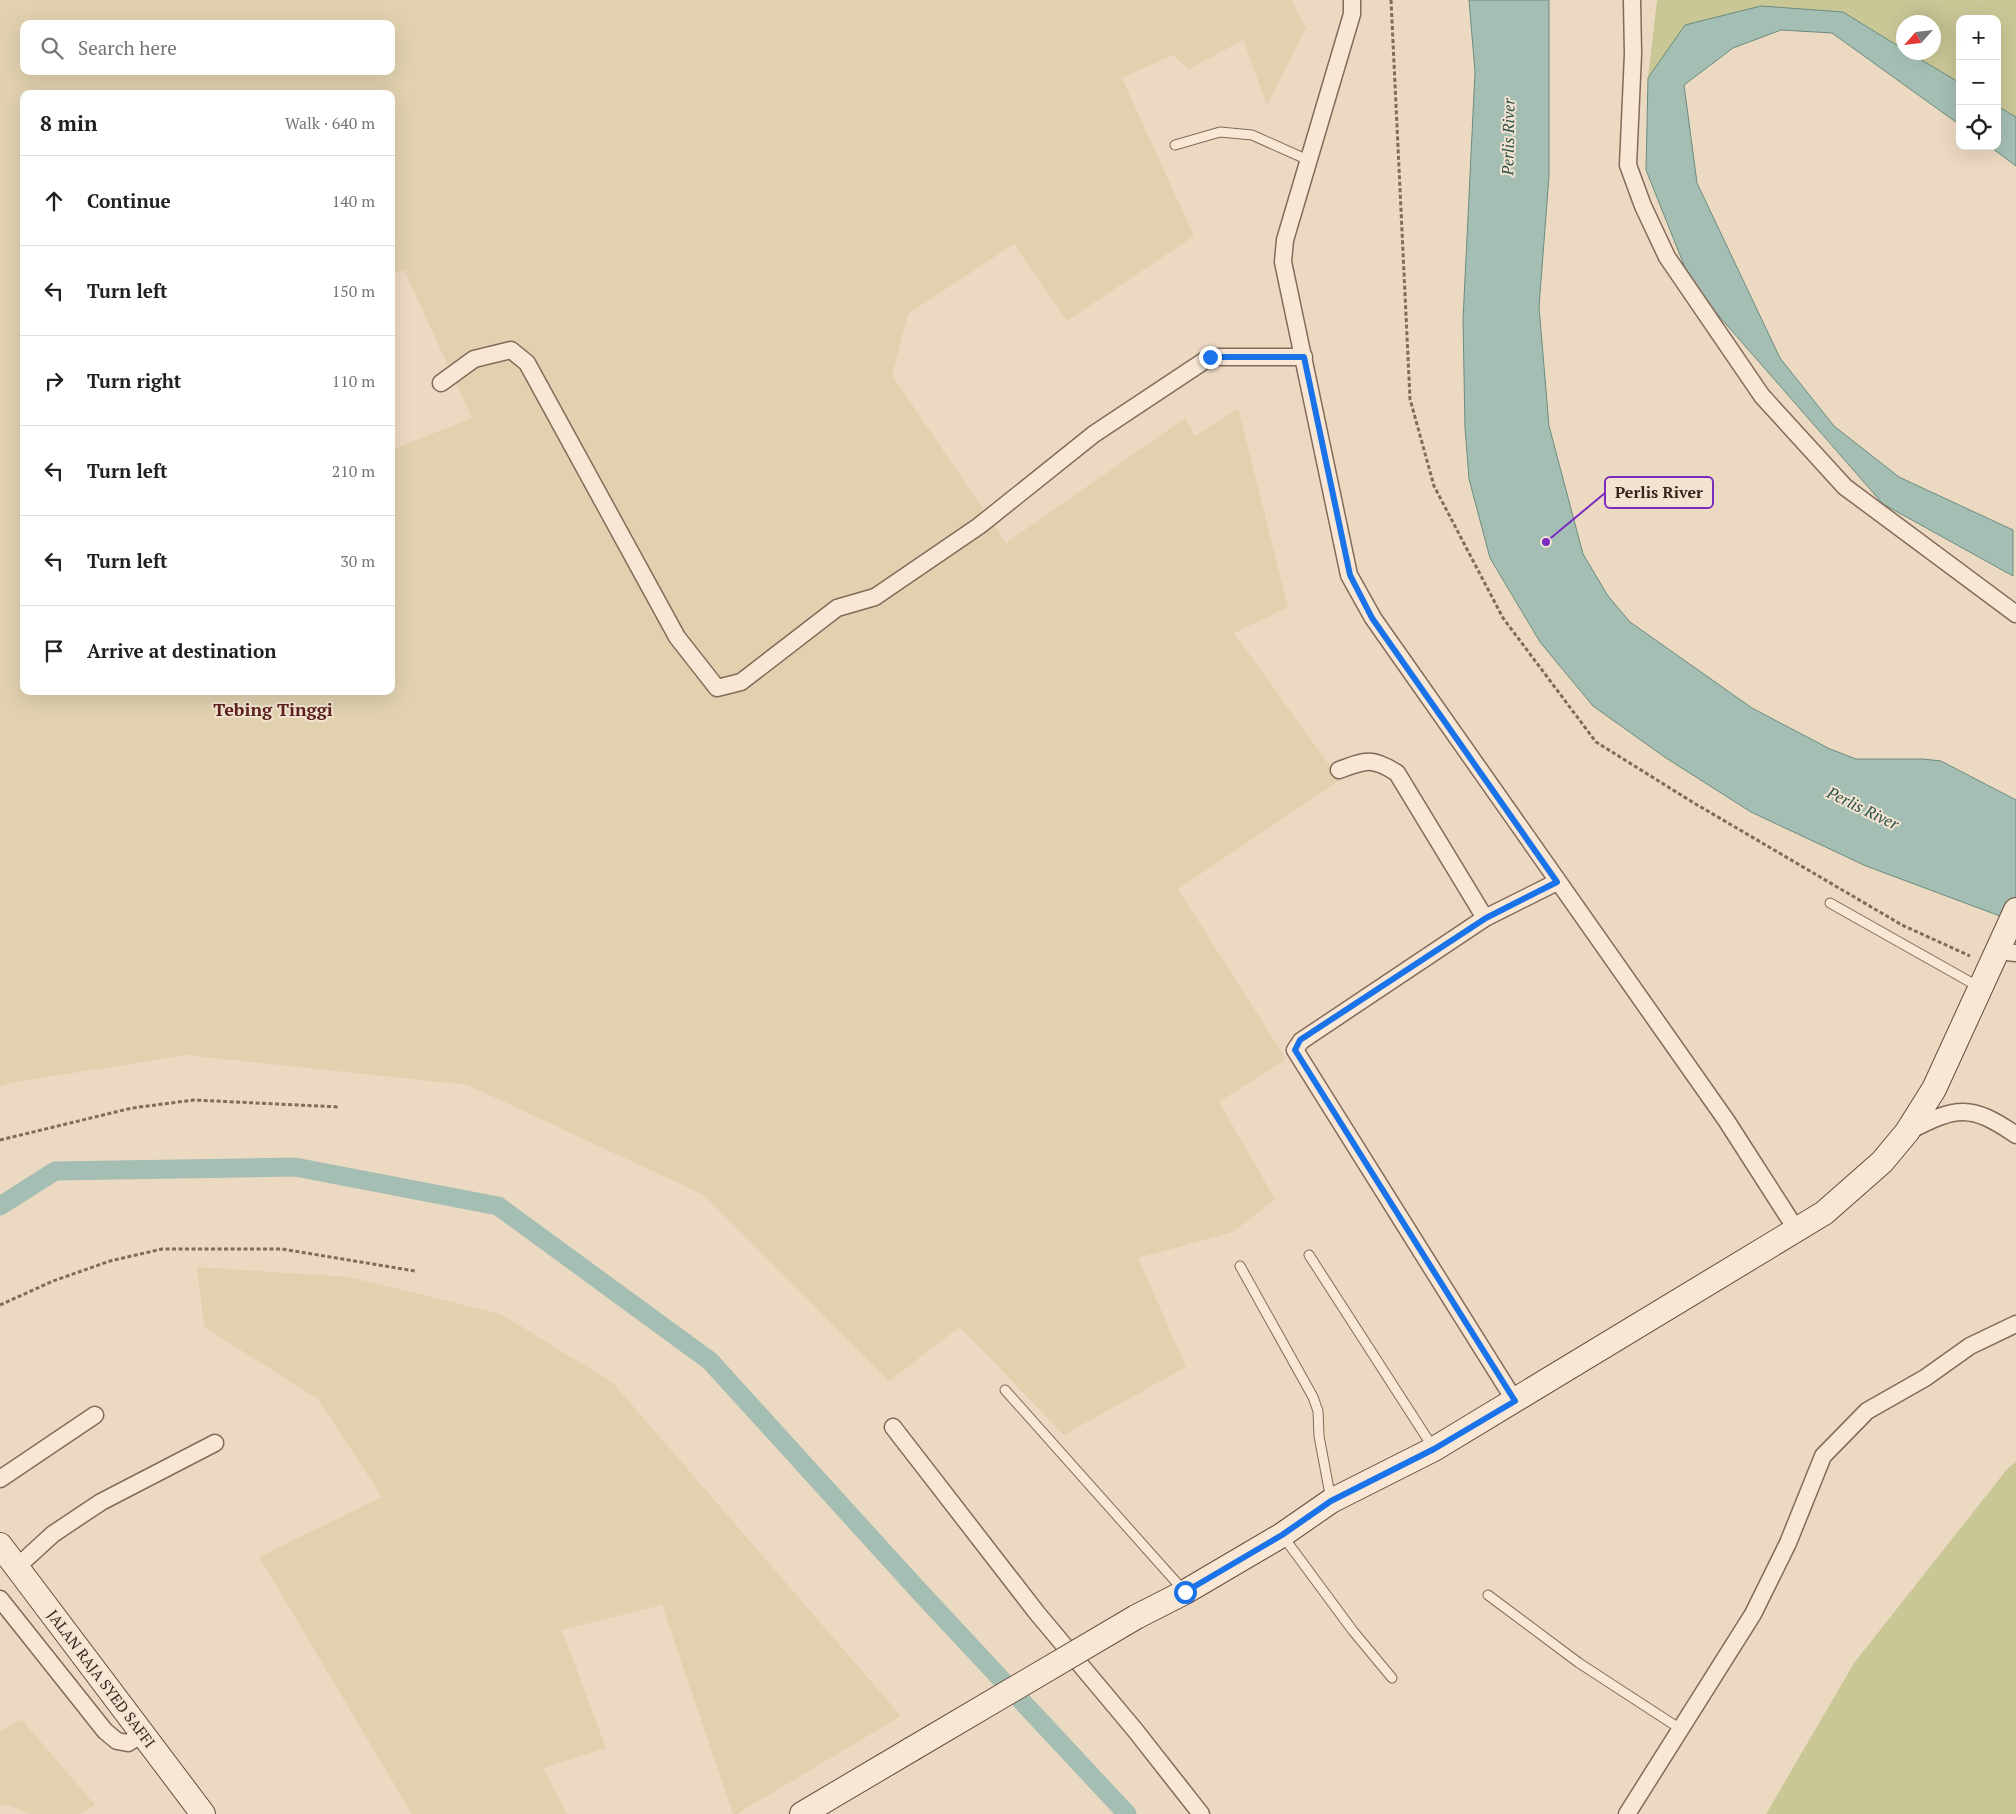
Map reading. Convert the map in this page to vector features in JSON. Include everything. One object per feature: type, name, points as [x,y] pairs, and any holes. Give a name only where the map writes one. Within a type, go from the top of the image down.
[{"type":"main road","points":[[802,1814],[1136,1617],[1185,1592],[1282,1535],[1331,1501],[1434,1449],[1824,1213],[1882,1162],[1907,1132],[1934,1089],[1982,988],[2006,952],[2011,919]]},
{"type":"main road","name":"JALAN RAJA SYED SAFFI","points":[[0,1545],[203,1814]]},
{"type":"street","points":[[1352,0],[1352,14],[1285,240],[1283,262],[1350,575],[1372,618],[1726,1120],[1796,1229]]},
{"type":"street","points":[[1632,0],[1633,54],[1628,165],[1643,206],[1667,257],[1762,396],[1845,487],[2016,614]]},
{"type":"street","points":[[441,383],[474,359],[511,350],[527,363],[677,637],[717,688],[741,682],[837,608],[875,597],[979,526],[1094,434],[1210,357],[1304,357]]},
{"type":"street","points":[[1339,770],[1365,760],[1382,764],[1397,773],[1486,918]]},
{"type":"street","points":[[1515,1401],[1295,1050],[1300,1040],[1486,918],[1557,882]]},
{"type":"street","points":[[1907,1132],[1935,1118],[1959,1112],[1982,1114],[2016,1136]]},
{"type":"street","points":[[1627,1814],[1682,1730],[1753,1614],[1788,1543],[1823,1456],[1868,1411],[1925,1378],[1970,1346],[2016,1324]]},
{"type":"street","points":[[0,1479],[96,1415]]},
{"type":"street","points":[[893,1427],[1037,1613],[1135,1730],[1201,1814]]},
{"type":"street","points":[[17,1567],[53,1534],[100,1502],[215,1443]]},
{"type":"street","points":[[2,1604],[105,1731],[117,1741],[128,1743],[142,1734]]},
{"type":"lane","points":[[1176,145],[1220,132],[1252,135],[1308,160]]},
{"type":"lane","points":[[1830,903],[1982,988]]},
{"type":"lane","points":[[1309,1255],[1434,1449]]},
{"type":"lane","points":[[1240,1266],[1313,1397],[1318,1411],[1320,1436],[1331,1501]]},
{"type":"lane","points":[[1005,1390],[1185,1592]]},
{"type":"lane","points":[[1282,1535],[1347,1624],[1392,1678]]},
{"type":"lane","points":[[1488,1595],[1579,1663],[1682,1730]]},
{"type":"path","points":[[1391,0],[1410,399],[1434,486],[1503,618],[1596,742],[1694,803],[1902,925],[1970,956]]},
{"type":"path","points":[[0,1140],[132,1108],[194,1100],[340,1107]]},
{"type":"path","points":[[0,1305],[53,1281],[110,1261],[162,1250],[282,1249],[415,1271]]},
{"type":"shaded area","points":[[0,0],[1291,0],[1306,28],[1267,105],[1243,40],[1189,69],[1172,55],[1122,78],[1194,236],[1067,321],[1014,244],[908,314],[892,375],[1006,543],[1185,418],[1195,436],[1238,408],[1288,607],[1234,633],[1340,780],[1178,889],[1286,1059],[1219,1102],[1275,1199],[1233,1232],[1138,1258],[1186,1367],[1064,1435],[960,1327],[889,1381],[704,1195],[468,1085],[186,1055],[10,1083],[0,1087]]},
{"type":"shaded area","points":[[1657,0],[2016,0],[2016,117],[2001,108],[2001,15],[1956,15],[1956,81],[1922,60],[1941,60],[1941,15],[1896,15],[1896,45],[1843,12],[1761,6],[1648,78]]},
{"type":"shaded area","points":[[197,1267],[349,1277],[501,1314],[613,1383],[901,1716],[737,1814],[733,1814],[662,1605],[562,1630],[606,1748],[543,1768],[567,1814],[412,1814],[259,1557],[382,1497],[318,1399],[204,1327]]},
{"type":"shaded area","points":[[2016,1462],[2016,1814],[1766,1814],[1854,1663],[2008,1468]]},
{"type":"shaded area","points":[[22,1720],[95,1805],[80,1814],[30,1814],[9,1805],[0,1807],[0,1731]]},
{"type":"water","points":[[1469,0],[1549,0],[1549,176],[1539,307],[1549,426],[1583,554],[1608,596],[1630,622],[1752,708],[1830,749],[1856,759],[1923,759],[1941,761],[2016,800],[2016,922],[1866,866],[1751,812],[1666,758],[1593,706],[1540,642],[1490,558],[1469,479],[1465,428],[1463,320],[1475,72]]},
{"type":"water","points":[[1761,6],[1843,12],[1896,45],[1896,60],[1922,60],[1956,81],[1956,122],[1832,33],[1781,30],[1733,48],[1684,85],[1697,183],[1780,358],[1834,426],[1899,477],[2013,530],[2013,576],[1883,504],[1692,285],[1646,170],[1648,78],[1685,25]]},
{"type":"water","points":[[2001,108],[2016,117],[2016,166],[1994,150],[2001,150]]},
{"type":"waterway","points":[[0,1206],[55,1171],[295,1167],[498,1206],[710,1361],[919,1591],[1127,1814]]},
{"type":"place","name":"Perlis River","points":[[1546,542]]},
{"type":"district","name":"Tebing Tinggi","points":[[273,710]]},
{"type":"route","points":[[1185,1592],[1282,1535],[1331,1501],[1434,1449],[1515,1401],[1295,1050],[1300,1040],[1486,918],[1557,882],[1372,618],[1350,575],[1304,357],[1210,357]]}]
